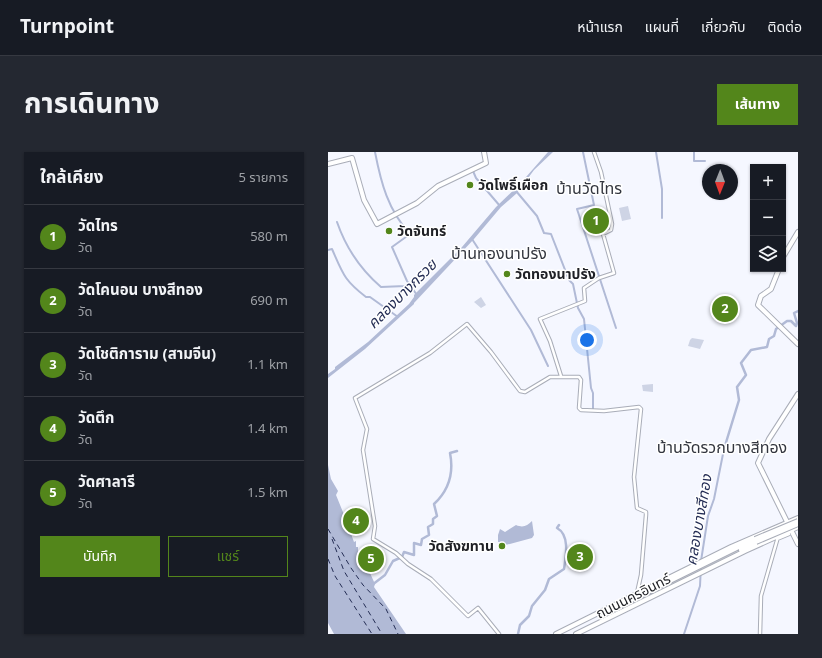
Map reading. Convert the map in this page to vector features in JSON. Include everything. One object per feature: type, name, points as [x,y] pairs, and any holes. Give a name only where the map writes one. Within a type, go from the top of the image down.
[{"type":"main road","points":[[328,164],[352,158],[363,197],[376,223],[417,203],[438,186],[486,163],[484,152]]},
{"type":"main road","points":[[786,252],[798,232]]},
{"type":"main road","points":[[778,272],[771,288],[761,296],[758,305],[798,344]]},
{"type":"main road","points":[[798,394],[769,439],[758,461],[790,532],[798,544]]},
{"type":"main road","points":[[783,515],[797,519],[794,524],[798,526]]},
{"type":"main road","points":[[779,537],[783,528],[777,526],[783,515]]},
{"type":"main road","name":"ถนนนครอินทร์","points":[[703,565],[797,519]]},
{"type":"main road","name":"ถนนนครอินทร์","points":[[576,634],[665,590],[736,545],[777,526],[797,519]]},
{"type":"main road","points":[[779,537],[798,526]]},
{"type":"main road","points":[[795,539],[798,526]]},
{"type":"main road","name":"ถนนนครอินทร์","points":[[703,565],[756,540],[798,526]]},
{"type":"main road","name":"ถนนนครอินทร์","points":[[562,632],[637,594],[640,590],[779,537]]},
{"type":"main road","points":[[720,556],[736,545]]},
{"type":"main road","name":"ถนนนครอินทร์","points":[[570,634],[697,571]]},
{"type":"main road","name":"ถนนนครอินทร์","points":[[556,634],[580,625],[697,571]]},
{"type":"main road","points":[[665,590],[676,582]]},
{"type":"street","points":[[560,376],[550,341],[540,319],[586,300],[583,288],[600,278],[614,273],[603,234],[611,230],[612,224],[601,172],[594,152]]},
{"type":"street","points":[[499,634],[478,608],[468,616],[447,593],[429,577],[408,564],[401,557],[373,538],[375,526],[363,450],[367,429],[355,398],[430,353],[466,324],[492,353],[520,391],[525,392],[550,377],[560,376],[581,378],[579,408],[581,410],[640,408],[634,477],[637,508],[646,512],[646,514],[640,590]]},
{"type":"street","points":[[760,634],[761,596],[779,537],[790,532]]},
{"type":"shaded area","points":[[628,206],[631,219],[622,221],[619,208]]},
{"type":"shaded area","points":[[481,297],[486,305],[481,308],[474,302]]},
{"type":"shaded area","points":[[692,338],[704,340],[700,349],[688,346]]},
{"type":"shaded area","points":[[653,384],[653,392],[643,391],[642,385]]},
{"type":"water","points":[[548,152],[553,152],[534,170],[517,193],[501,207],[474,239],[414,304],[365,349],[328,378],[328,374],[335,369],[335,367],[368,342],[409,304],[414,295],[462,247],[496,207],[519,185]]},
{"type":"water","points":[[328,465],[331,479],[338,491],[336,495],[347,522],[344,522],[344,524],[347,523],[354,542],[356,541],[356,547],[358,547],[358,551],[363,558],[359,560],[364,560],[375,584],[374,587],[406,634],[334,634],[328,623]]},
{"type":"water","points":[[532,521],[534,535],[532,538],[502,546],[501,542],[498,542],[500,529],[505,532],[516,525],[525,526]]},
{"type":"waterway","name":"คลองบางกรวย","points":[[375,152],[386,196],[402,225],[410,234],[392,247],[407,281],[417,295]]},
{"type":"waterway","points":[[583,152],[594,205],[577,209],[616,328]]},
{"type":"waterway","points":[[656,152],[662,189],[662,218]]},
{"type":"waterway","points":[[694,152],[694,161],[705,161]]},
{"type":"waterway","points":[[473,171],[476,178],[500,206]]},
{"type":"waterway","points":[[516,191],[537,216],[544,233],[551,234],[569,280],[573,284],[578,308],[584,319],[591,388],[593,393],[593,410]]},
{"type":"waterway","name":"คลองบางกรวย","points":[[337,222],[354,258],[381,287],[405,286],[409,283]]},
{"type":"waterway","points":[[472,239],[531,330],[548,366]]},
{"type":"waterway","name":"คลองบางกรวย","points":[[328,250],[332,249],[342,271],[353,286],[366,297],[370,297],[398,317]]},
{"type":"waterway","name":"คลองบางสีทอง","points":[[724,449],[739,400],[737,387],[746,375],[741,363],[751,350],[767,347],[769,339],[774,336],[776,329],[787,321],[791,321],[796,326],[797,323],[794,313],[798,311]]},
{"type":"waterway","name":"คลองบางสีทอง","points":[[701,561],[708,516],[714,499],[724,449]]},
{"type":"waterway","points":[[372,585],[385,575],[393,561],[402,557],[404,552],[414,555],[414,543],[421,545],[422,539],[429,535],[428,527],[433,524],[433,519],[437,516],[434,504],[447,487],[451,474],[450,453],[457,451]]},
{"type":"waterway","points":[[518,634],[520,625],[529,616],[532,606],[545,590],[549,579],[564,569],[566,546],[564,536],[557,528],[559,525]]},
{"type":"waterway","name":"คลองบางสีทอง","points":[[684,634],[700,586],[701,565]]},
{"type":"ferry route","points":[[328,529],[363,585],[386,609],[398,634]]},
{"type":"ferry route","points":[[332,539],[344,571],[382,634]]},
{"type":"ferry route","points":[[328,559],[335,576],[372,634]]},
{"type":"place","name":"วัดโพธิ์เผือก","points":[[470,185]]},
{"type":"place","name":"วัดไทร","points":[[596,221]]},
{"type":"place","name":"วัดจันทร์","points":[[389,231]]},
{"type":"place","name":"วัดทองนาปรัง","points":[[507,274]]},
{"type":"place","name":"วัดโคนอน บางสีทอง","points":[[725,309]]},
{"type":"place","name":"วัดตึก","points":[[356,521]]},
{"type":"place","name":"วัดสังฆทาน","points":[[502,546]]},
{"type":"place","name":"วัดโชติการาม (สามจีน)","points":[[580,557]]},
{"type":"place","name":"วัดศาลารี","points":[[371,559]]},
{"type":"district","name":"บ้านวัดไทร","points":[[589,188]]},
{"type":"district","name":"บ้านทองนาปรัง","points":[[499,253]]},
{"type":"district","name":"บ้านวัดรวกบางสีทอง","points":[[722,447]]}]
